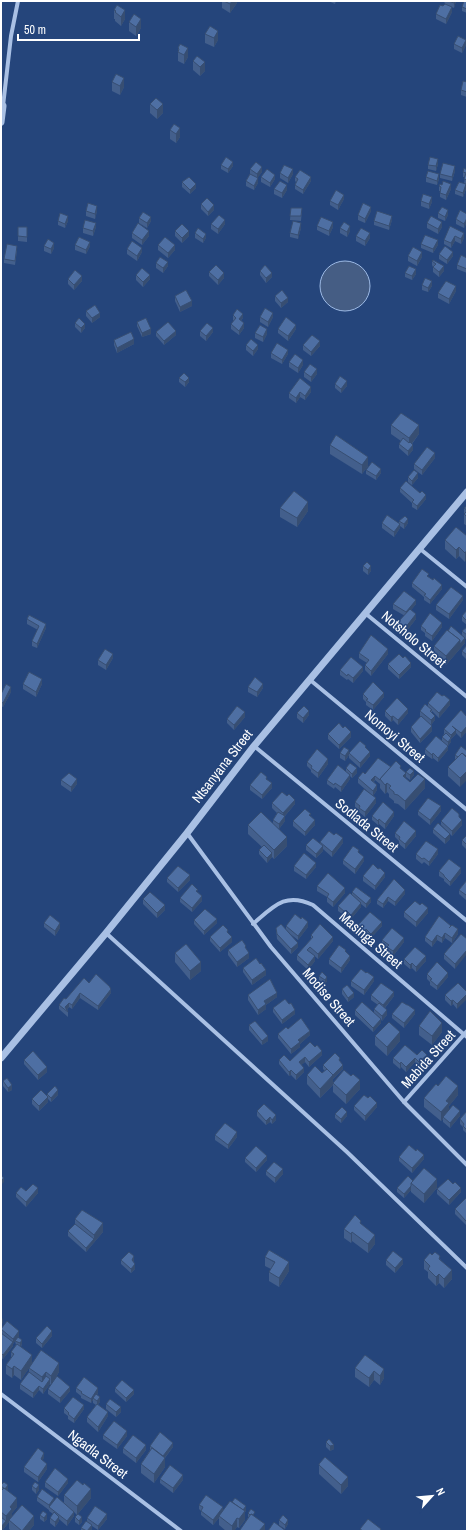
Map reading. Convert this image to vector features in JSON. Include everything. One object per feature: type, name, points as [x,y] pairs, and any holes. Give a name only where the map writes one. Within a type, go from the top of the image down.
[{"type":"street","points":[[1,122],[18,1]]},
{"type":"street","name":"Ntsanyana Street","points":[[1,1058],[106,933],[309,679],[467,492]]},
{"type":"street","points":[[419,548],[467,587]]},
{"type":"street","name":"Notsholo Street","points":[[365,613],[467,697]]},
{"type":"street","name":"Nomoyi Street","points":[[309,679],[467,810]]},
{"type":"street","name":"Sodlada Street","points":[[254,746],[467,921]]},
{"type":"street","name":"Modise Street","points":[[187,833],[271,947],[404,1102],[467,1165]]},
{"type":"street","name":"Masinga Street","points":[[253,924],[284,900],[297,899],[313,905],[466,1034]]},
{"type":"street","points":[[106,933],[347,1152],[467,1268]]},
{"type":"street","name":"Mabida Street","points":[[404,1102],[466,1034]]},
{"type":"street","name":"Ngadla Street","points":[[1,1394],[181,1531]]},
{"type":"water","points":[[345,261],[355,263],[363,268],[368,276],[370,286],[368,296],[363,304],[355,309],[345,311],[335,309],[327,304],[322,296],[320,286],[322,276],[327,268],[335,263]]},
{"type":"building","points":[[224,1],[232,1],[230,4]]},
{"type":"building","points":[[464,1],[467,1],[467,9],[462,7]]},
{"type":"building","points":[[445,4],[452,7],[446,19],[436,14],[440,5],[443,6]]},
{"type":"building","points":[[117,5],[125,10],[121,17],[114,10]]},
{"type":"building","points":[[134,14],[141,19],[136,27],[129,22]]},
{"type":"building","points":[[210,26],[218,31],[214,38],[205,34]]},
{"type":"building","points":[[458,36],[466,40],[462,48],[454,44]]},
{"type":"building","points":[[180,44],[188,48],[184,55],[178,52]]},
{"type":"building","points":[[197,56],[205,62],[200,67],[193,61]]},
{"type":"building","points":[[116,74],[124,78],[120,86],[112,82]]},
{"type":"building","points":[[463,81],[467,82],[467,92],[461,90]]},
{"type":"building","points":[[156,98],[163,104],[157,110],[150,104]]},
{"type":"building","points":[[174,124],[180,128],[176,134],[170,130]]},
{"type":"building","points":[[226,157],[233,162],[228,169],[221,165]]},
{"type":"building","points":[[430,157],[438,159],[436,166],[428,165]]},
{"type":"building","points":[[256,162],[262,167],[257,174],[250,169]]},
{"type":"building","points":[[443,163],[455,166],[452,177],[440,174]]},
{"type":"building","points":[[284,165],[293,169],[288,178],[280,173]]},
{"type":"building","points":[[464,168],[467,170],[467,180],[464,179],[466,173],[463,172]]},
{"type":"building","points":[[267,169],[275,175],[270,183],[261,177]]},
{"type":"building","points":[[300,170],[311,177],[303,190],[295,185],[298,179],[295,177]]},
{"type":"building","points":[[428,171],[439,174],[437,181],[426,177]]},
{"type":"building","points":[[250,174],[258,178],[254,186],[246,181]]},
{"type":"building","points":[[189,177],[196,184],[190,190],[182,182]]},
{"type":"building","points":[[280,181],[287,185],[282,193],[274,189]]},
{"type":"building","points":[[443,181],[451,184],[446,195],[440,193],[441,187],[439,186],[440,184],[442,185]]},
{"type":"building","points":[[459,182],[466,184],[463,193],[455,190]]},
{"type":"building","points":[[336,190],[344,195],[338,205],[330,201]]},
{"type":"building","points":[[423,194],[432,197],[429,204],[421,201]]},
{"type":"building","points":[[207,198],[214,205],[208,212],[201,204]]},
{"type":"building","points":[[88,203],[97,206],[95,214],[86,211]]},
{"type":"building","points":[[363,203],[371,207],[365,219],[358,215]]},
{"type":"building","points":[[442,207],[448,210],[445,217],[438,213]]},
{"type":"building","points":[[291,208],[302,208],[301,216],[290,216]]},
{"type":"building","points":[[460,210],[467,214],[464,224],[456,219]]},
{"type":"building","points":[[377,211],[392,216],[389,226],[374,221]]},
{"type":"building","points":[[143,212],[151,217],[147,223],[139,218]]},
{"type":"building","points":[[60,213],[68,216],[65,224],[58,221]]},
{"type":"building","points":[[219,215],[225,220],[218,229],[211,224]]},
{"type":"building","points":[[431,216],[442,222],[438,229],[427,223]]},
{"type":"building","points":[[321,217],[333,222],[329,231],[317,226]]},
{"type":"building","points":[[85,220],[96,223],[93,231],[83,228]]},
{"type":"building","points":[[293,221],[301,223],[298,235],[290,233]]},
{"type":"building","points":[[344,222],[350,226],[347,232],[340,228]]},
{"type":"building","points":[[138,223],[149,231],[142,240],[132,233]]},
{"type":"building","points":[[182,224],[189,231],[182,238],[175,231]]},
{"type":"building","points":[[450,226],[464,233],[461,239],[455,236],[451,243],[444,240]]},
{"type":"building","points":[[18,227],[27,227],[27,237],[18,236]]},
{"type":"building","points":[[198,228],[206,234],[203,239],[195,233]]},
{"type":"building","points":[[361,228],[370,233],[365,241],[356,236]]},
{"type":"building","points":[[425,235],[438,240],[433,249],[421,244]]},
{"type":"building","points":[[79,237],[90,242],[86,250],[75,245]]},
{"type":"building","points":[[165,237],[175,245],[168,253],[158,245]]},
{"type":"building","points":[[48,239],[54,243],[51,249],[44,246]]},
{"type":"building","points":[[132,241],[142,248],[137,256],[127,249]]},
{"type":"building","points":[[7,244],[17,246],[15,261],[4,259]]},
{"type":"building","points":[[445,246],[453,252],[447,260],[439,254]]},
{"type":"building","points":[[413,247],[422,252],[417,261],[408,256]]},
{"type":"building","points":[[461,255],[467,258],[467,269],[457,265]]},
{"type":"building","points":[[160,257],[168,262],[163,268],[156,263]]},
{"type":"building","points":[[433,260],[444,266],[439,272],[433,267],[436,264],[432,261]]},
{"type":"building","points":[[216,265],[224,273],[218,280],[209,272]]},
{"type":"building","points":[[265,265],[272,273],[266,278],[260,271]]},
{"type":"building","points":[[409,266],[416,269],[412,276],[405,273]]},
{"type":"building","points":[[142,268],[150,275],[143,282],[136,275]]},
{"type":"building","points":[[75,270],[82,276],[74,285],[68,279]]},
{"type":"building","points":[[425,278],[432,281],[428,288],[422,285]]},
{"type":"building","points":[[446,281],[456,286],[449,299],[438,293]]},
{"type":"building","points":[[186,290],[192,301],[180,307],[175,296]]},
{"type":"building","points":[[282,290],[288,298],[281,303],[275,296]]},
{"type":"building","points":[[95,305],[100,313],[92,318],[86,311]]},
{"type":"building","points":[[265,308],[273,313],[268,322],[260,317]]},
{"type":"building","points":[[237,309],[243,314],[239,319],[244,323],[239,331],[231,324],[236,318],[233,315]]},
{"type":"building","points":[[286,317],[296,325],[288,336],[278,329]]},
{"type":"building","points":[[79,318],[85,324],[81,328],[75,323]]},
{"type":"building","points":[[146,318],[151,329],[142,333],[137,322]]},
{"type":"building","points":[[168,322],[176,331],[164,341],[156,332]]},
{"type":"building","points":[[207,323],[213,328],[206,336],[200,331]]},
{"type":"building","points":[[260,325],[267,329],[263,337],[255,333]]},
{"type":"building","points":[[131,332],[134,339],[117,348],[114,340]]},
{"type":"building","points":[[312,335],[320,341],[311,352],[303,345]]},
{"type":"building","points":[[251,339],[258,345],[253,351],[246,345]]},
{"type":"building","points":[[277,343],[288,350],[282,360],[271,353]]},
{"type":"building","points":[[295,354],[303,360],[298,368],[289,362]]},
{"type":"building","points":[[310,364],[317,369],[311,377],[304,372]]},
{"type":"building","points":[[184,373],[189,378],[185,382],[179,378]]},
{"type":"building","points":[[340,376],[347,381],[341,389],[335,384]]},
{"type":"building","points":[[300,378],[311,387],[305,396],[300,392],[296,398],[289,393]]},
{"type":"building","points":[[401,413],[419,425],[409,438],[391,425]]},
{"type":"building","points":[[336,435],[368,457],[362,465],[330,445]]},
{"type":"building","points":[[403,438],[413,445],[408,451],[399,444]]},
{"type":"building","points":[[427,447],[435,453],[422,470],[414,464]]},
{"type":"building","points":[[372,462],[381,469],[376,476],[366,470]]},
{"type":"building","points":[[414,470],[418,473],[412,481],[408,477]]},
{"type":"building","points":[[406,481],[420,493],[422,491],[426,495],[417,506],[412,502],[414,500],[400,488]]},
{"type":"building","points":[[294,491],[308,502],[297,518],[280,508]]},
{"type":"building","points":[[387,515],[400,524],[394,532],[382,523]]},
{"type":"building","points":[[405,516],[408,519],[404,524],[399,521]]},
{"type":"building","points":[[456,527],[467,536],[467,550],[465,553],[459,547],[456,550],[445,540]]},
{"type":"building","points":[[367,562],[371,566],[368,570],[363,566]]},
{"type":"building","points":[[422,569],[429,574],[427,576],[433,580],[434,578],[442,585],[430,600],[424,595],[426,594],[412,583]]},
{"type":"building","points":[[451,587],[463,596],[449,614],[436,605]]},
{"type":"building","points":[[404,591],[416,600],[406,612],[393,604]]},
{"type":"building","points":[[410,609],[416,614],[405,628],[398,622]]},
{"type":"building","points":[[467,610],[467,621],[462,616]]},
{"type":"building","points":[[430,613],[442,623],[432,636],[421,626]]},
{"type":"building","points":[[29,615],[46,624],[37,644],[32,641],[39,626],[27,619]]},
{"type":"building","points":[[451,626],[465,638],[460,644],[460,640],[448,631]]},
{"type":"building","points":[[467,627],[467,635],[462,631]]},
{"type":"building","points":[[447,630],[460,640],[446,656],[434,646]]},
{"type":"building","points":[[371,635],[388,649],[371,671],[365,665],[369,660],[359,653]]},
{"type":"building","points":[[467,645],[467,655],[462,651]]},
{"type":"building","points":[[105,649],[113,654],[106,665],[98,660]]},
{"type":"building","points":[[399,654],[403,658],[405,656],[411,663],[399,675],[388,664]]},
{"type":"building","points":[[351,657],[363,667],[353,678],[348,674],[347,676],[340,670]]},
{"type":"building","points":[[29,672],[42,679],[36,692],[23,684]]},
{"type":"building","points":[[255,677],[263,684],[257,692],[248,687]]},
{"type":"building","points":[[373,682],[384,693],[373,705],[366,700],[368,699],[363,694]]},
{"type":"building","points":[[6,684],[11,687],[3,703],[1,702],[1,694]]},
{"type":"building","points":[[437,692],[450,700],[439,713],[428,703]]},
{"type":"building","points":[[397,698],[408,709],[398,720],[393,716],[391,717],[385,711]]},
{"type":"building","points":[[425,704],[432,710],[430,711],[435,716],[431,720],[420,711]]},
{"type":"building","points":[[237,706],[245,712],[234,725],[227,719]]},
{"type":"building","points":[[304,706],[309,711],[303,718],[297,713]]},
{"type":"building","points":[[461,710],[467,717],[467,726],[461,733],[452,726],[456,730],[451,735],[444,729]]},
{"type":"building","points":[[421,716],[432,726],[420,739],[411,727]]},
{"type":"building","points":[[339,723],[343,728],[345,726],[351,732],[339,745],[328,734]]},
{"type":"building","points":[[446,733],[451,738],[448,742],[442,737]]},
{"type":"building","points":[[436,736],[448,746],[438,758],[433,753],[432,755],[425,749]]},
{"type":"building","points":[[360,741],[370,752],[360,763],[349,753]]},
{"type":"building","points":[[461,746],[467,751],[467,755],[466,756],[462,753],[458,757],[455,755]]},
{"type":"building","points":[[344,747],[349,750],[345,756],[340,753]]},
{"type":"building","points":[[317,749],[328,759],[318,773],[311,768],[312,766],[307,762]]},
{"type":"building","points":[[462,753],[467,758],[467,771],[460,778],[448,767]]},
{"type":"building","points":[[378,758],[391,767],[380,780],[375,776],[371,780],[377,785],[373,791],[358,778],[363,772],[365,774]]},
{"type":"building","points":[[396,761],[401,766],[400,768],[406,773],[403,776],[410,782],[418,774],[425,779],[405,801],[398,795],[394,794],[394,792],[389,788],[391,786],[387,783],[385,785],[380,779]]},
{"type":"building","points":[[350,763],[357,768],[352,774],[346,768]]},
{"type":"building","points":[[338,765],[350,775],[341,787],[335,783],[334,785],[327,780]]},
{"type":"building","points":[[410,768],[414,771],[410,775],[406,772]]},
{"type":"building","points":[[261,772],[267,777],[266,779],[272,783],[262,795],[250,785]]},
{"type":"building","points":[[69,773],[77,779],[71,787],[61,780]]},
{"type":"building","points":[[364,789],[376,798],[365,812],[359,808],[360,806],[355,802]]},
{"type":"building","points":[[282,792],[287,796],[289,794],[295,800],[283,813],[272,803]]},
{"type":"building","points":[[428,798],[441,806],[430,820],[418,811]]},
{"type":"building","points":[[383,802],[394,812],[385,824],[372,816]]},
{"type":"building","points":[[452,808],[459,814],[459,817],[462,820],[452,831],[441,821]]},
{"type":"building","points":[[305,809],[315,820],[305,832],[293,821]]},
{"type":"building","points":[[261,812],[287,837],[274,850],[248,825]]},
{"type":"building","points":[[278,812],[285,816],[279,824],[273,820]]},
{"type":"building","points":[[404,821],[416,831],[405,844],[395,833]]},
{"type":"building","points":[[438,823],[450,834],[445,839],[433,829]]},
{"type":"building","points":[[329,831],[334,835],[336,833],[343,838],[332,852],[320,842]]},
{"type":"building","points":[[467,835],[467,845],[462,840]]},
{"type":"building","points":[[313,838],[323,846],[316,854],[306,845]]},
{"type":"building","points":[[426,841],[438,849],[429,862],[416,854]]},
{"type":"building","points":[[264,845],[272,853],[267,858],[259,850]]},
{"type":"building","points":[[353,846],[359,850],[358,852],[364,857],[355,869],[343,860]]},
{"type":"building","points":[[304,853],[316,863],[306,875],[294,866]]},
{"type":"building","points":[[449,859],[461,868],[450,882],[439,871]]},
{"type":"building","points":[[373,864],[385,873],[375,886],[363,876]]},
{"type":"building","points":[[178,866],[190,875],[178,888],[167,878]]},
{"type":"building","points":[[328,873],[345,888],[333,902],[327,897],[329,894],[317,886]]},
{"type":"building","points":[[394,879],[405,890],[395,902],[388,897],[383,904],[377,900]]},
{"type":"building","points":[[467,880],[467,894],[466,895],[459,890]]},
{"type":"building","points":[[192,884],[198,890],[196,891],[202,896],[192,908],[180,898]]},
{"type":"building","points":[[356,887],[371,898],[366,904],[352,892]]},
{"type":"building","points":[[150,892],[165,905],[157,913],[143,899]]},
{"type":"building","points":[[350,893],[361,903],[351,915],[346,910],[345,912],[338,906]]},
{"type":"building","points":[[415,901],[420,905],[422,903],[428,908],[416,922],[404,912]]},
{"type":"building","points":[[205,909],[217,919],[204,931],[194,920]]},
{"type":"building","points":[[370,912],[382,922],[371,934],[366,929],[365,931],[358,925]]},
{"type":"building","points":[[295,914],[308,922],[298,936],[286,926]]},
{"type":"building","points":[[50,915],[60,923],[55,931],[44,923]]},
{"type":"building","points":[[439,916],[451,926],[452,925],[458,929],[452,938],[445,933],[442,938],[437,935],[432,942],[425,937]]},
{"type":"building","points":[[281,924],[298,943],[291,949],[277,934],[276,928]]},
{"type":"building","points":[[320,924],[333,937],[318,954],[310,947],[307,950],[315,956],[308,965],[297,955],[313,937],[311,935]]},
{"type":"building","points":[[223,925],[232,937],[220,948],[210,937]]},
{"type":"building","points":[[392,928],[404,938],[393,951],[387,947],[389,945],[382,940]]},
{"type":"building","points":[[461,934],[467,939],[467,950],[455,964],[444,954]]},
{"type":"building","points":[[242,940],[249,953],[237,962],[228,950]]},
{"type":"building","points":[[186,944],[201,962],[190,971],[175,953]]},
{"type":"building","points":[[339,945],[346,950],[345,951],[350,956],[341,968],[329,959]]},
{"type":"building","points":[[415,947],[426,956],[416,967],[412,963],[410,965],[404,959]]},
{"type":"building","points":[[256,958],[266,970],[252,980],[243,968]]},
{"type":"building","points":[[437,962],[448,973],[437,986],[430,980],[432,979],[427,974]]},
{"type":"building","points":[[361,969],[374,977],[364,990],[351,981]]},
{"type":"building","points":[[322,972],[327,977],[325,980],[319,976]]},
{"type":"building","points":[[96,974],[111,989],[98,1006],[80,993],[72,1005],[69,1003],[65,1007],[68,1012],[59,1005],[84,978],[89,983]]},
{"type":"building","points":[[270,979],[277,993],[264,1001],[266,1004],[258,1010],[248,995]]},
{"type":"building","points":[[381,983],[394,992],[383,1005],[371,995]]},
{"type":"building","points":[[458,983],[467,992],[467,994],[457,1004],[445,995]]},
{"type":"building","points":[[347,985],[354,993],[348,998],[342,989]]},
{"type":"building","points":[[285,999],[289,1004],[291,1003],[295,1010],[282,1020],[273,1008]]},
{"type":"building","points":[[362,1002],[381,1019],[373,1028],[355,1010]]},
{"type":"building","points":[[402,1002],[415,1010],[404,1023],[392,1014]]},
{"type":"building","points":[[379,1003],[387,1010],[382,1016],[374,1009]]},
{"type":"building","points":[[430,1011],[442,1023],[432,1036],[419,1026]]},
{"type":"building","points":[[301,1018],[310,1031],[298,1040],[300,1042],[291,1049],[278,1034],[286,1027],[288,1029]]},
{"type":"building","points":[[255,1021],[268,1036],[262,1041],[249,1025]]},
{"type":"building","points":[[389,1022],[400,1032],[387,1047],[375,1036]]},
{"type":"building","points":[[310,1042],[315,1047],[317,1045],[322,1051],[309,1062],[305,1057],[299,1062],[304,1068],[296,1075],[291,1070],[289,1072],[279,1060],[284,1055],[290,1061]]},
{"type":"building","points":[[405,1045],[417,1055],[422,1050],[427,1055],[419,1062],[415,1058],[406,1067],[401,1062],[400,1064],[393,1058]]},
{"type":"building","points":[[33,1051],[47,1067],[38,1075],[24,1060]]},
{"type":"building","points":[[335,1053],[340,1058],[339,1060],[343,1065],[333,1075],[323,1065]]},
{"type":"building","points":[[315,1066],[322,1073],[327,1069],[333,1075],[320,1089],[307,1075]]},
{"type":"building","points":[[344,1070],[351,1076],[353,1074],[360,1080],[346,1095],[333,1083]]},
{"type":"building","points":[[446,1076],[458,1086],[446,1101],[449,1103],[441,1112],[424,1098],[436,1084],[438,1086]]},
{"type":"building","points":[[7,1078],[12,1085],[8,1088],[3,1081]]},
{"type":"building","points":[[55,1086],[58,1090],[51,1098],[47,1094]]},
{"type":"building","points":[[41,1090],[48,1097],[39,1106],[32,1099]]},
{"type":"building","points":[[364,1095],[368,1098],[370,1096],[377,1103],[365,1116],[354,1106]]},
{"type":"building","points":[[264,1104],[276,1115],[272,1120],[270,1117],[266,1121],[257,1111]]},
{"type":"building","points":[[453,1105],[460,1111],[450,1123],[443,1117]]},
{"type":"building","points":[[342,1107],[347,1112],[341,1119],[335,1114]]},
{"type":"building","points":[[467,1111],[467,1130],[463,1126],[464,1124],[460,1119]]},
{"type":"building","points":[[225,1123],[237,1132],[228,1145],[215,1135]]},
{"type":"building","points":[[409,1145],[424,1155],[412,1168],[399,1157]]},
{"type":"building","points":[[256,1146],[267,1156],[256,1168],[245,1158]]},
{"type":"building","points":[[274,1162],[283,1169],[275,1178],[266,1171]]},
{"type":"building","points":[[424,1168],[437,1179],[424,1194],[411,1183]]},
{"type":"building","points":[[408,1176],[413,1181],[411,1186],[404,1194],[397,1188]]},
{"type":"building","points":[[448,1179],[453,1184],[455,1182],[461,1188],[449,1200],[437,1189]]},
{"type":"building","points":[[33,1184],[38,1188],[26,1202],[16,1193],[21,1187],[26,1191]]},
{"type":"building","points":[[467,1197],[467,1220],[466,1221],[455,1209]]},
{"type":"building","points":[[82,1210],[103,1223],[94,1235],[75,1219]]},
{"type":"building","points":[[355,1215],[361,1221],[360,1223],[375,1235],[368,1244],[352,1232],[351,1234],[344,1229]]},
{"type":"building","points":[[75,1224],[94,1239],[86,1248],[68,1231]]},
{"type":"building","points":[[269,1250],[289,1262],[279,1278],[269,1272],[275,1262],[265,1257]]},
{"type":"building","points":[[393,1251],[403,1259],[395,1268],[386,1260]]},
{"type":"building","points":[[129,1252],[134,1256],[132,1260],[135,1264],[131,1269],[121,1260]]},
{"type":"building","points":[[435,1252],[440,1256],[439,1259],[452,1270],[444,1279],[439,1274],[436,1277],[428,1269],[430,1266],[424,1260],[430,1253],[432,1255]]},
{"type":"building","points":[[7,1321],[19,1331],[13,1339],[1,1329]]},
{"type":"building","points":[[47,1326],[52,1331],[42,1344],[36,1338]]},
{"type":"building","points":[[1,1333],[13,1342],[3,1355],[1,1353]]},
{"type":"building","points":[[18,1337],[22,1340],[20,1343],[15,1341]]},
{"type":"building","points":[[17,1344],[32,1355],[21,1371],[14,1366],[12,1369],[6,1365],[14,1354],[11,1352]]},
{"type":"building","points":[[41,1350],[59,1363],[51,1376],[46,1372],[42,1377],[29,1368]]},
{"type":"building","points":[[365,1355],[384,1369],[380,1376],[374,1371],[369,1378],[355,1368]]},
{"type":"building","points":[[29,1372],[42,1382],[46,1376],[50,1379],[43,1389],[39,1386],[33,1393],[20,1384]]},
{"type":"building","points":[[57,1376],[70,1387],[60,1398],[48,1389]]},
{"type":"building","points":[[84,1377],[98,1388],[91,1399],[76,1388]]},
{"type":"building","points":[[122,1380],[134,1390],[126,1398],[115,1388]]},
{"type":"building","points":[[96,1394],[100,1397],[97,1401],[93,1398]]},
{"type":"building","points":[[73,1397],[84,1405],[74,1419],[64,1408]]},
{"type":"building","points":[[110,1399],[121,1407],[116,1412],[106,1404]]},
{"type":"building","points":[[97,1404],[108,1412],[98,1427],[87,1417]]},
{"type":"building","points":[[114,1421],[127,1431],[117,1445],[103,1435]]},
{"type":"building","points":[[160,1432],[173,1443],[163,1456],[150,1446]]},
{"type":"building","points":[[133,1435],[146,1445],[136,1458],[123,1448]]},
{"type":"building","points":[[329,1439],[334,1445],[330,1446],[326,1442]]},
{"type":"building","points":[[38,1448],[44,1453],[41,1459],[47,1464],[38,1477],[24,1467]]},
{"type":"building","points":[[152,1448],[165,1458],[154,1474],[141,1464]]},
{"type":"building","points":[[325,1457],[348,1477],[341,1485],[319,1465]]},
{"type":"building","points":[[170,1465],[183,1475],[173,1488],[160,1479]]},
{"type":"building","points":[[55,1468],[68,1479],[58,1492],[45,1482]]},
{"type":"building","points":[[77,1480],[83,1485],[84,1483],[91,1489],[77,1506],[64,1495]]},
{"type":"building","points":[[4,1482],[8,1485],[5,1489],[1,1486]]},
{"type":"building","points":[[35,1482],[39,1485],[36,1489],[32,1486]]},
{"type":"building","points":[[4,1488],[17,1498],[10,1507],[12,1509],[6,1516],[1,1512],[1,1491]]},
{"type":"building","points":[[42,1489],[54,1498],[49,1505],[37,1497]]},
{"type":"building","points":[[206,1495],[223,1507],[213,1520],[201,1511],[203,1507],[199,1505]]},
{"type":"building","points":[[57,1497],[74,1512],[67,1521],[49,1507]]},
{"type":"building","points":[[235,1498],[246,1506],[243,1510],[232,1502]]},
{"type":"building","points":[[230,1501],[245,1511],[239,1519],[237,1518],[232,1526],[219,1516]]},
{"type":"building","points":[[22,1505],[34,1516],[22,1531],[9,1520]]},
{"type":"building","points":[[95,1506],[107,1514],[98,1526],[87,1518]]},
{"type":"building","points":[[251,1509],[255,1512],[253,1515],[248,1513]]},
{"type":"building","points":[[43,1511],[47,1514],[44,1518],[40,1515]]},
{"type":"building","points":[[54,1512],[59,1517],[55,1522],[50,1518]]},
{"type":"building","points":[[78,1514],[82,1517],[79,1521],[75,1517]]},
{"type":"building","points":[[251,1514],[265,1524],[259,1531],[241,1531],[240,1530]]},
{"type":"building","points":[[283,1515],[288,1520],[285,1525],[279,1520]]},
{"type":"building","points":[[1,1517],[6,1521],[1,1527]]},
{"type":"building","points":[[368,1519],[381,1529],[380,1531],[363,1531],[360,1529]]},
{"type":"building","points":[[86,1521],[92,1525],[87,1531],[81,1528]]},
{"type":"building","points":[[274,1522],[286,1531],[268,1531]]}]
